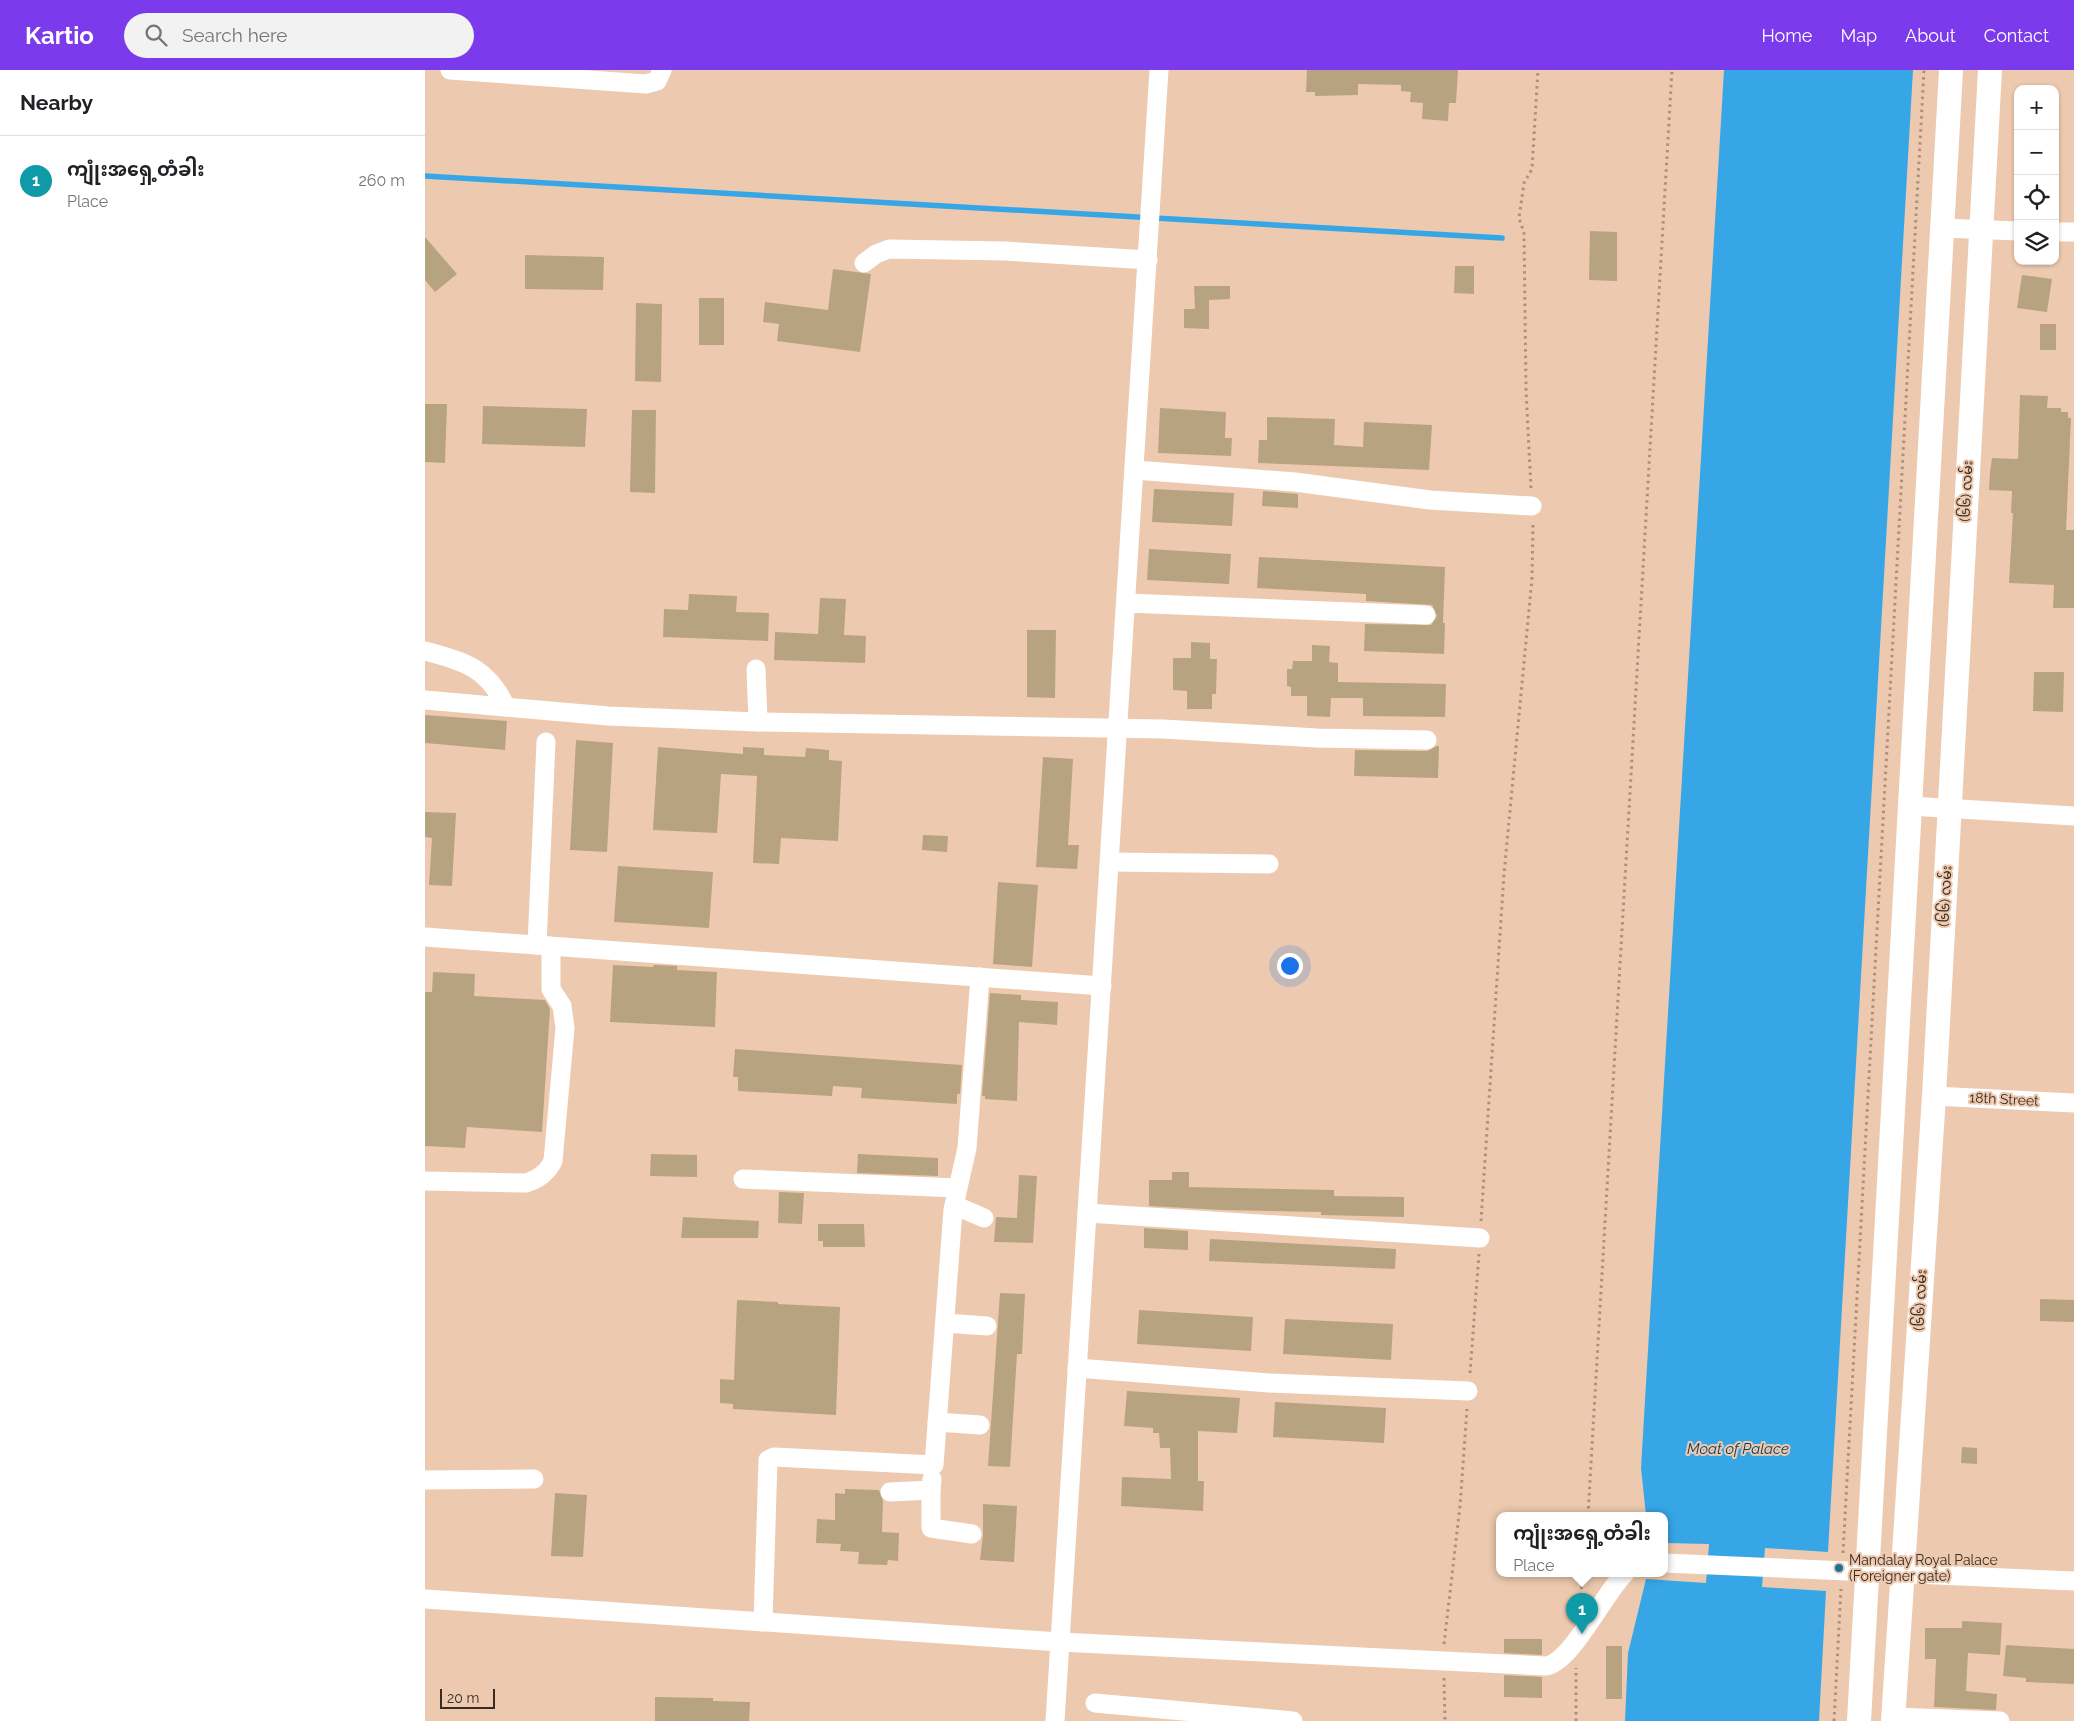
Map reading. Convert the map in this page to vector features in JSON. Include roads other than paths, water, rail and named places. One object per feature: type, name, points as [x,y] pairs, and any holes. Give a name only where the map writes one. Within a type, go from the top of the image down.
[{"type":"main road","points":[[1859,1721],[1951,70]]},
{"type":"main road","name":"(၆၆) လမ်း","points":[[1894,1719],[1901,1574],[1934,1096],[1989,70]]},
{"type":"street","points":[[450,70],[646,84],[657,81],[662,70]]},
{"type":"street","points":[[1055,1721],[1159,70]]},
{"type":"street","points":[[1943,228],[2014,231]]},
{"type":"street","points":[[2059,232],[2074,232]]},
{"type":"street","points":[[864,263],[875,254],[889,249],[1005,251],[1148,260]]},
{"type":"street","points":[[1134,470],[1295,482],[1430,500],[1532,506]]},
{"type":"street","points":[[1126,604],[1426,615]]},
{"type":"street","points":[[425,651],[462,661],[479,670],[498,690],[506,707]]},
{"type":"street","points":[[756,668],[758,722]]},
{"type":"street","points":[[425,700],[616,716],[758,722],[1118,730],[1163,729],[1317,738],[1427,740]]},
{"type":"street","points":[[425,1181],[525,1183],[537,1180],[550,1167],[553,1161],[565,1028],[562,1006],[551,989],[544,946],[546,742]]},
{"type":"street","points":[[1910,806],[2074,816]]},
{"type":"street","points":[[1109,862],[1269,864]]},
{"type":"street","points":[[425,936],[1102,986]]},
{"type":"street","points":[[972,1534],[931,1528],[931,1490],[956,1196],[967,1148],[980,977]]},
{"type":"street","name":"18th Street","points":[[1934,1096],[2074,1103]]},
{"type":"street","points":[[743,1179],[956,1196],[984,1218]]},
{"type":"street","points":[[1087,1213],[1479,1238]]},
{"type":"street","points":[[945,1323],[987,1326]]},
{"type":"street","points":[[1077,1368],[1269,1382],[1468,1391]]},
{"type":"street","points":[[937,1422],[980,1425]]},
{"type":"street","points":[[763,1622],[768,1460],[774,1457],[934,1465]]},
{"type":"street","points":[[425,1480],[534,1479]]},
{"type":"street","points":[[890,1492],[931,1490]]},
{"type":"street","points":[[1668,1563],[2074,1580]]},
{"type":"street","points":[[425,1599],[1060,1642],[1545,1666],[1555,1664],[1569,1651],[1607,1594],[1622,1577]]},
{"type":"street","points":[[1095,1702],[1183,1716],[1284,1721]]},
{"type":"street","points":[[1894,1719],[2000,1721]]},
{"type":"water","name":"Moat of Palace","points":[[1724,70],[1913,70],[1828,1552],[1765,1548],[1762,1587],[1826,1591],[1819,1721],[1625,1721],[1628,1653],[1646,1579],[1706,1583],[1709,1544],[1668,1543],[1668,1512],[1646,1512],[1641,1468]]},
{"type":"waterway","points":[[425,176],[1502,238]]},
{"type":"place","name":"Mandalay Royal Palace (Foreigner gate)","points":[[1839,1568]]},
{"type":"place","name":"ကျုံးအရှေ့တံခါး","points":[[1582,1634]]}]
